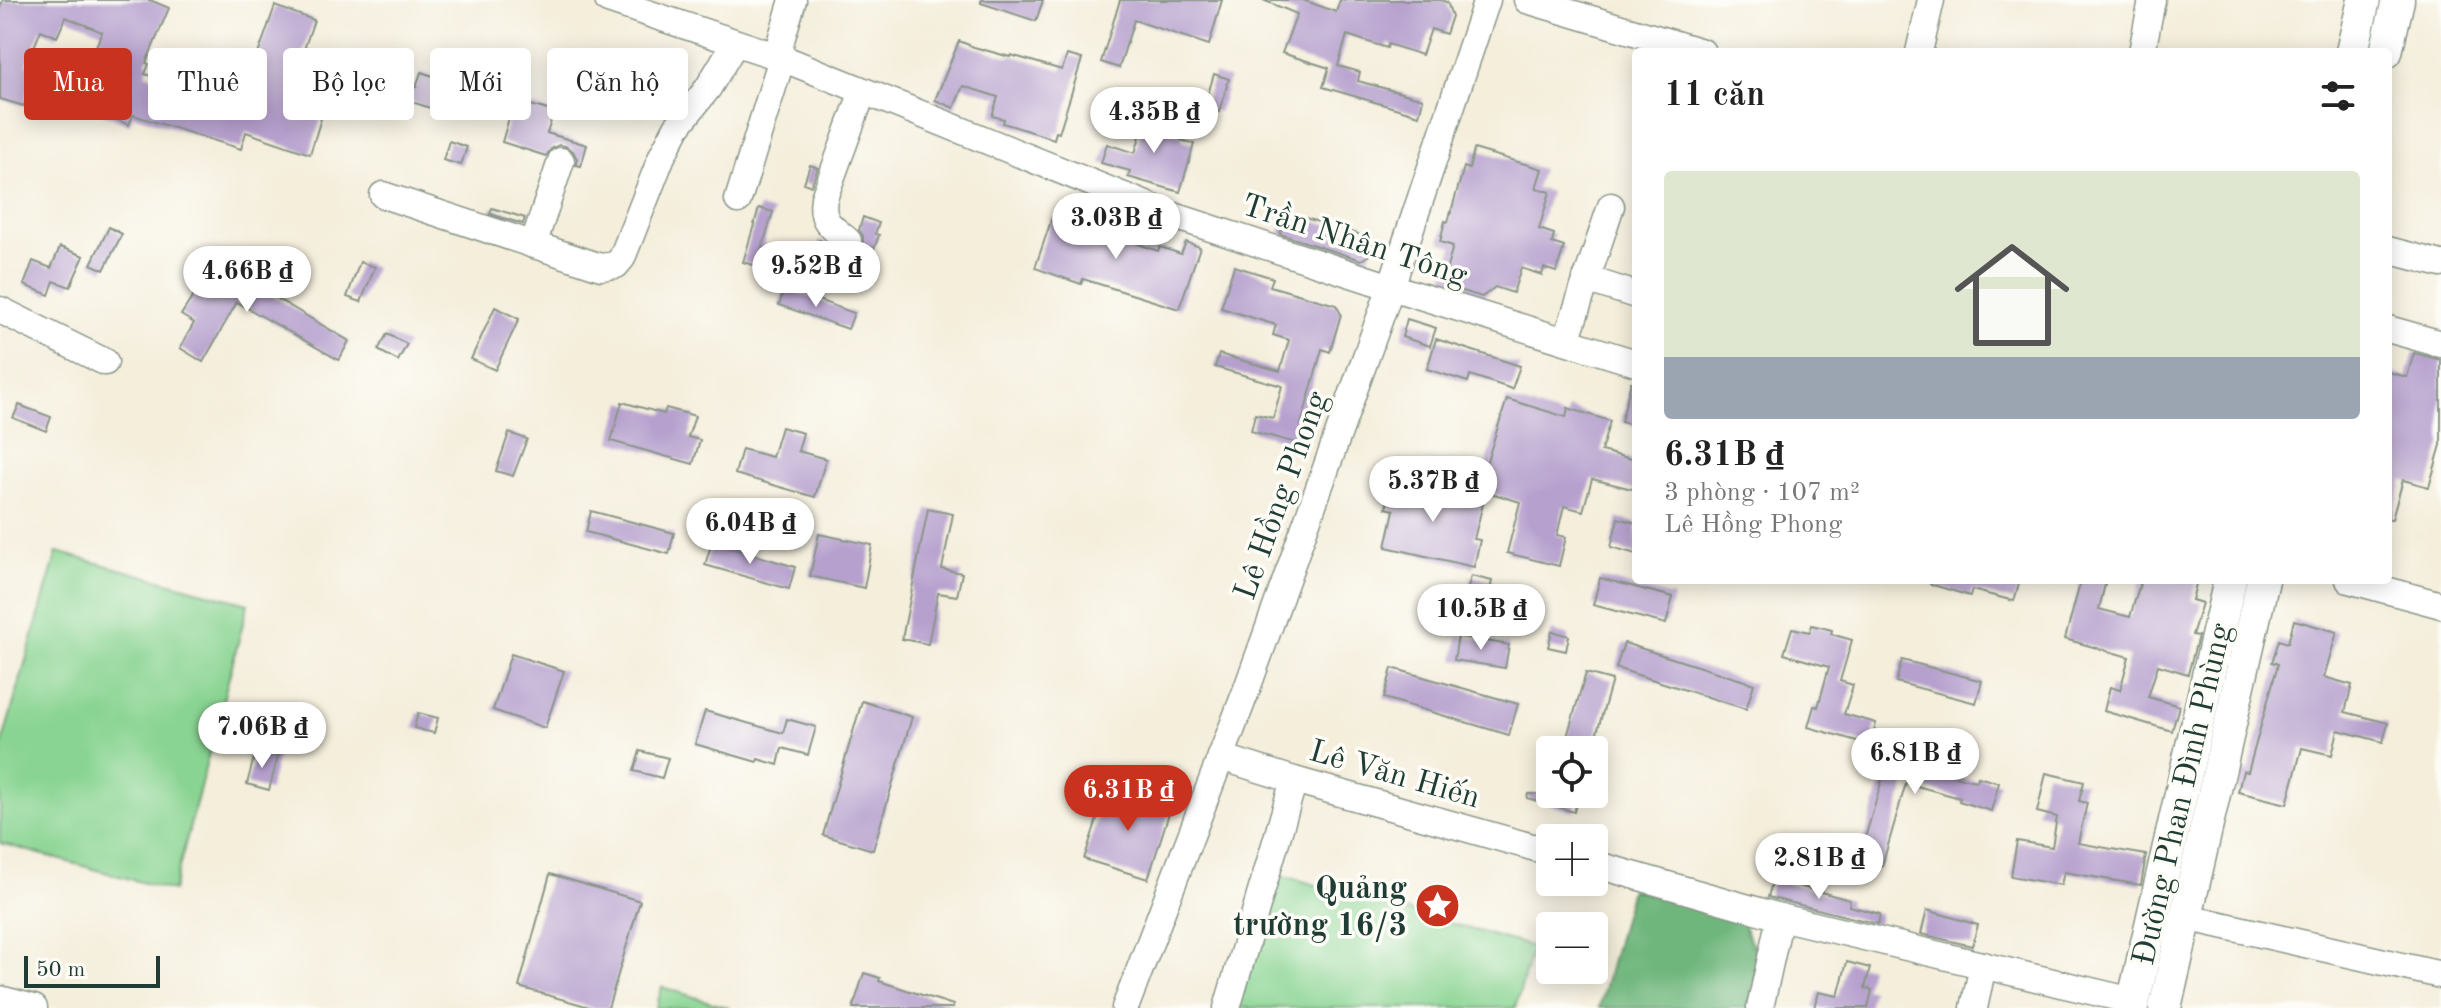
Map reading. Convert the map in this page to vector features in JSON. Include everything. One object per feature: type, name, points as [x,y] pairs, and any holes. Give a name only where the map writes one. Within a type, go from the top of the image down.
[{"type":"main road","points":[[2353,48],[2364,0]]},
{"type":"main road","points":[[2387,48],[2398,0]]},
{"type":"main road","name":"Đường Phan Đình Phùng","points":[[2133,1004],[2229,584]]},
{"type":"main road","name":"Đường Phan Đình Phùng","points":[[2165,1008],[2262,584]]},
{"type":"street","name":"Trần Nhân Tông","points":[[608,0],[779,58],[1132,200],[1391,287],[1632,362]]},
{"type":"street","points":[[738,200],[793,0]]},
{"type":"street","name":"Lê Hồng Phong","points":[[1125,1008],[1221,757],[1391,287],[1487,0]]},
{"type":"street","points":[[1527,0],[1689,48]]},
{"type":"street","points":[[1920,48],[1931,0]]},
{"type":"street","points":[[2143,48],[2152,0]]},
{"type":"street","points":[[383,195],[601,267],[616,265],[622,258],[662,156],[677,127],[708,88],[735,43]]},
{"type":"street","points":[[848,241],[827,223],[821,212],[863,91]]},
{"type":"street","points":[[533,245],[561,161]]},
{"type":"street","points":[[1566,341],[1611,206]]},
{"type":"street","points":[[2392,251],[2441,264]]},
{"type":"street","points":[[1586,279],[1632,294]]},
{"type":"street","points":[[0,310],[105,362]]},
{"type":"street","points":[[2392,330],[2441,344]]},
{"type":"street","points":[[2364,584],[2441,605]]},
{"type":"street","name":"Lê Văn Hiến","points":[[1221,757],[1536,848]]},
{"type":"street","points":[[1227,1008],[1294,780]]},
{"type":"street","points":[[1608,868],[1780,917],[2133,1004]]},
{"type":"street","points":[[1760,1008],[1780,917]]},
{"type":"street","points":[[2186,917],[2441,975]]},
{"type":"street","points":[[1974,1008],[1983,965]]},
{"type":"street","points":[[0,999],[34,1008]]},
{"type":"green space","points":[[57,552],[248,604],[173,891],[0,843],[0,751]]},
{"type":"green space","points":[[1267,871],[1533,947],[1515,1008],[1227,1008]]},
{"type":"green space","points":[[1631,889],[1742,921],[1759,960],[1748,1008],[1599,1008],[1608,984]]},
{"type":"green space","points":[[662,987],[729,1008],[656,1008]]},
{"type":"building","points":[[3,0],[150,0],[169,8],[152,48],[148,48],[145,74],[148,75],[148,120],[133,115],[132,118],[132,48],[95,48],[102,32],[66,17],[57,37],[41,30],[34,48],[24,48],[24,106],[0,99],[0,8]]},
{"type":"building","points":[[981,0],[1043,0],[1036,21],[981,3]]},
{"type":"building","points":[[1120,0],[1222,0],[1209,45],[1134,20],[1119,68],[1101,62]]},
{"type":"building","points":[[1263,0],[1303,0],[1336,12],[1340,0],[1447,2],[1452,16],[1446,34],[1431,29],[1422,55],[1347,35],[1338,66],[1360,72],[1358,81],[1423,99],[1419,115],[1323,87],[1329,68],[1282,53],[1297,14]]},
{"type":"building","points":[[275,6],[314,20],[304,48],[283,48],[283,120],[321,120],[310,154],[246,132],[241,149],[149,120],[267,120],[267,48],[260,48]]},
{"type":"building","points":[[959,41],[1062,70],[1067,55],[1082,59],[1059,133],[1056,132],[1054,139],[1003,123],[1004,119],[992,116],[998,97],[963,86],[954,108],[935,100]]},
{"type":"building","points":[[421,72],[430,75],[430,108],[414,103]]},
{"type":"building","points":[[1214,74],[1229,79],[1219,112],[1204,108]]},
{"type":"building","points":[[531,105],[547,110],[547,120],[551,120],[547,133],[587,145],[581,166],[576,165],[573,151],[565,146],[551,149],[546,156],[502,142],[508,120],[531,120]]},
{"type":"building","points":[[1147,113],[1174,121],[1171,132],[1182,135],[1181,140],[1194,144],[1180,192],[1128,177],[1130,171],[1101,163],[1107,144],[1135,153]]},
{"type":"building","points":[[449,141],[467,147],[461,165],[443,160]]},
{"type":"building","points":[[1474,149],[1542,169],[1536,188],[1550,192],[1539,229],[1554,234],[1552,243],[1564,247],[1556,272],[1544,268],[1542,275],[1521,268],[1513,293],[1495,287],[1482,297],[1442,285],[1453,246],[1440,242],[1464,167],[1469,169]]},
{"type":"building","points":[[810,165],[818,168],[811,186],[804,183]]},
{"type":"building","points":[[492,208],[525,218],[523,224],[490,214]]},
{"type":"building","points":[[759,208],[773,212],[757,266],[743,262]]},
{"type":"building","points":[[1082,210],[1117,223],[1113,235],[1158,251],[1160,247],[1181,254],[1186,242],[1200,247],[1179,309],[1083,279],[1081,284],[1035,268],[1052,218],[1077,226]]},
{"type":"building","points":[[1286,212],[1374,239],[1370,255],[1361,260],[1280,234]]},
{"type":"building","points":[[863,217],[879,223],[874,249],[863,245],[859,230]]},
{"type":"building","points":[[109,227],[122,234],[104,270],[91,264]]},
{"type":"building","points":[[820,240],[834,250],[826,272],[811,267]]},
{"type":"building","points":[[60,247],[84,256],[70,287],[54,281],[49,295],[24,285],[33,261],[51,268]]},
{"type":"building","points":[[215,262],[349,341],[339,360],[237,302],[203,362],[180,348],[194,323],[181,315]]},
{"type":"building","points":[[360,262],[375,267],[361,302],[347,297]]},
{"type":"building","points":[[1234,266],[1273,278],[1270,286],[1336,305],[1341,314],[1330,352],[1322,349],[1301,425],[1304,426],[1300,444],[1251,431],[1255,414],[1273,418],[1282,386],[1215,367],[1219,354],[1280,371],[1289,340],[1273,335],[1276,325],[1221,308]]},
{"type":"building","points":[[785,288],[854,313],[848,329],[779,305]]},
{"type":"building","points":[[495,307],[519,319],[495,370],[471,359]]},
{"type":"building","points":[[1407,319],[1436,328],[1430,346],[1402,337]]},
{"type":"building","points":[[387,334],[407,344],[398,361],[378,350]]},
{"type":"building","points":[[1436,339],[1520,366],[1512,389],[1470,375],[1468,382],[1427,369]]},
{"type":"building","points":[[2414,353],[2441,360],[2441,445],[2429,487],[2403,480],[2392,519],[2392,373],[2407,377]]},
{"type":"building","points":[[1631,382],[1632,382],[1632,425],[1621,422]]},
{"type":"building","points":[[1507,399],[1566,417],[1568,408],[1610,421],[1601,451],[1632,459],[1632,489],[1592,479],[1583,511],[1564,506],[1557,535],[1566,537],[1559,566],[1507,553],[1520,502],[1478,489]]},
{"type":"building","points":[[622,402],[664,414],[666,408],[695,416],[688,437],[700,440],[693,464],[611,441]]},
{"type":"building","points":[[19,405],[51,417],[46,431],[13,418]]},
{"type":"building","points":[[781,427],[803,433],[798,451],[826,459],[815,497],[735,474],[742,449],[772,457]]},
{"type":"building","points":[[509,433],[527,439],[513,476],[496,471]]},
{"type":"building","points":[[1393,480],[1483,504],[1474,539],[1480,540],[1474,567],[1386,547],[1394,510],[1386,508]]},
{"type":"building","points":[[928,509],[953,514],[942,569],[962,573],[957,596],[938,593],[928,644],[902,639]]},
{"type":"building","points":[[591,511],[674,533],[669,554],[586,532]]},
{"type":"building","points":[[1618,518],[1632,522],[1632,553],[1611,547]]},
{"type":"building","points":[[819,534],[872,545],[864,588],[810,576]]},
{"type":"building","points":[[712,542],[795,567],[789,589],[705,565]]},
{"type":"building","points":[[1471,576],[1492,581],[1485,611],[1464,605]]},
{"type":"building","points":[[1600,578],[1673,597],[1666,624],[1593,605]]},
{"type":"building","points":[[1930,584],[2019,584],[2014,601],[1972,590],[1970,596]]},
{"type":"building","points":[[2080,584],[2105,584],[2099,609],[2130,617],[2140,584],[2196,584],[2192,600],[2202,603],[2192,635],[2198,636],[2188,674],[2158,665],[2148,697],[2179,706],[2172,731],[2104,711],[2110,687],[2120,690],[2129,657],[2065,639]]},
{"type":"building","points":[[2294,620],[2337,632],[2324,677],[2352,685],[2345,712],[2388,723],[2383,742],[2338,730],[2332,755],[2302,748],[2287,804],[2238,792],[2243,771],[2248,772],[2278,664],[2272,662],[2279,640],[2288,643]]},
{"type":"building","points":[[1812,625],[1852,640],[1840,681],[1853,685],[1844,714],[1876,723],[1871,745],[1808,727],[1814,706],[1818,707],[1829,667],[1784,654],[1792,628],[1810,632]]},
{"type":"building","points":[[1552,631],[1569,636],[1566,651],[1548,647]]},
{"type":"building","points":[[1458,636],[1509,645],[1505,668],[1454,660]]},
{"type":"building","points":[[1624,643],[1754,684],[1746,709],[1616,668]]},
{"type":"building","points":[[511,654],[564,671],[545,728],[493,710]]},
{"type":"building","points":[[1902,660],[1982,681],[1976,703],[1896,682]]},
{"type":"building","points":[[1392,668],[1518,704],[1509,735],[1384,698]]},
{"type":"building","points":[[1586,673],[1612,680],[1596,736],[1567,736]]},
{"type":"building","points":[[862,701],[912,717],[873,850],[823,835]]},
{"type":"building","points":[[705,711],[783,733],[787,719],[816,727],[808,755],[782,748],[778,765],[758,759],[757,762],[695,744]]},
{"type":"building","points":[[418,713],[438,718],[434,733],[414,728]]},
{"type":"building","points":[[1894,738],[1917,745],[1912,764],[1965,779],[1977,781],[1978,777],[1999,783],[1991,811],[1959,801],[1960,798],[1906,783],[1882,866],[1859,859]]},
{"type":"building","points":[[256,750],[278,756],[269,790],[247,784]]},
{"type":"building","points":[[640,751],[668,758],[662,778],[634,771]]},
{"type":"building","points":[[2046,773],[2084,782],[2079,801],[2087,803],[2078,843],[2146,855],[2141,885],[2064,872],[2061,885],[2011,876],[2017,841],[2052,847],[2057,817],[2037,812]]},
{"type":"building","points":[[1108,786],[1171,807],[1148,879],[1084,859]]},
{"type":"building","points":[[1528,794],[1536,794],[1536,801],[1527,798]]},
{"type":"building","points":[[550,874],[640,901],[608,1008],[593,1008],[519,987]]},
{"type":"building","points":[[1773,879],[1850,900],[1849,906],[1880,914],[1878,924],[1768,897]]},
{"type":"building","points":[[1927,910],[1978,925],[1972,946],[1921,934]]},
{"type":"building","points":[[1847,962],[1870,968],[1865,988],[1872,990],[1868,1008],[1814,1008],[1818,992],[1838,996]]},
{"type":"building","points":[[864,973],[880,978],[879,981],[953,1005],[953,1008],[853,1008]]},
{"type":"place","name":"Quảng trường 16/3","points":[[1438,905]]}]
